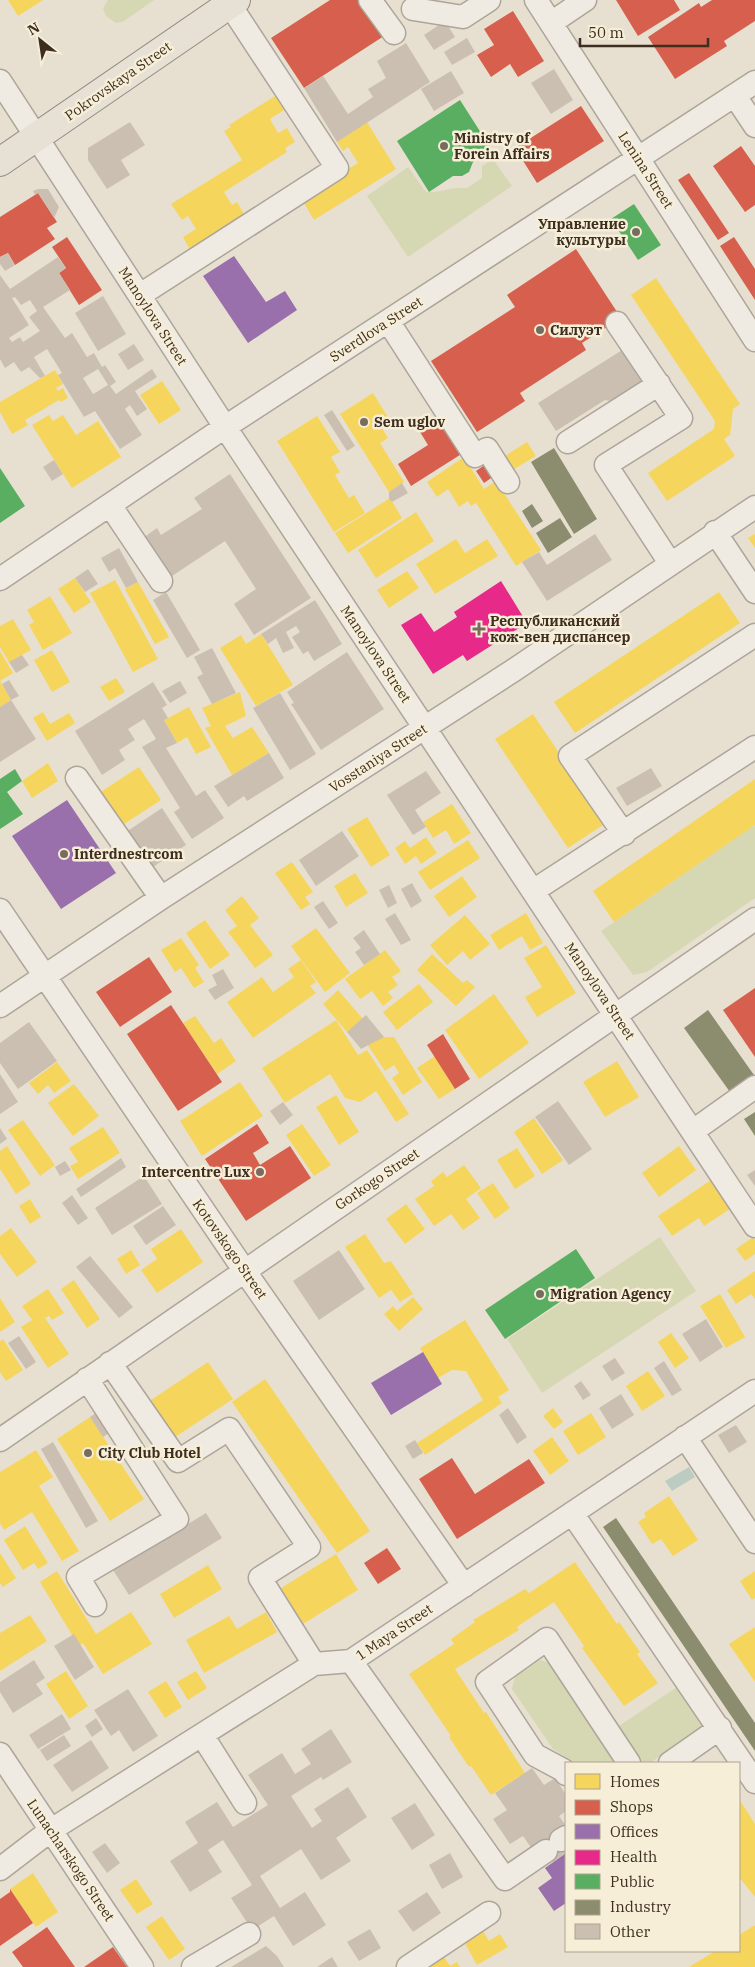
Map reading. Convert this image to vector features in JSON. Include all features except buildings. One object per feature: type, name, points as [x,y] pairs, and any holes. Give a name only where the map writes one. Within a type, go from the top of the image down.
[{"type":"main road","name":"Pokrovskaya Street","points":[[0,162],[233,2]]},
{"type":"street","points":[[370,0],[394,33]]},
{"type":"street","points":[[413,9],[463,17],[490,0]]},
{"type":"street","name":"Lenina Street","points":[[536,0],[755,340]]},
{"type":"street","points":[[551,23],[585,0]]},
{"type":"street","points":[[140,295],[337,168],[233,2]]},
{"type":"street","name":"Manoylova Street","points":[[0,80],[225,427],[755,1226]]},
{"type":"street","name":"Sverdlova Street","points":[[0,579],[225,427],[755,82]]},
{"type":"street","points":[[734,96],[755,126]]},
{"type":"street","points":[[388,321],[475,456],[487,449],[508,482]]},
{"type":"street","points":[[617,323],[682,418],[606,466],[670,563]]},
{"type":"street","points":[[568,442],[659,384]]},
{"type":"street","points":[[110,504],[161,581]]},
{"type":"street","name":"Vosstaniya Street","points":[[0,1006],[161,898],[514,670],[715,532],[755,507]]},
{"type":"street","points":[[715,532],[755,592]]},
{"type":"street","points":[[624,834],[570,756],[755,635]]},
{"type":"street","points":[[533,891],[624,834],[755,747]]},
{"type":"street","points":[[78,778],[161,898]]},
{"type":"street","name":"Kotovskogo Street","points":[[0,910],[244,1270],[464,1586]]},
{"type":"street","name":"Gorkogo Street","points":[[0,1440],[755,919]]},
{"type":"street","points":[[693,1131],[755,1087]]},
{"type":"street","points":[[110,1363],[178,1461],[229,1429],[309,1547],[260,1578],[314,1664]]},
{"type":"street","points":[[87,1379],[177,1519],[78,1577],[95,1605]]},
{"type":"street","name":"1 Maya Street","points":[[0,1869],[51,1830],[314,1664],[351,1661],[755,1391]]},
{"type":"street","points":[[685,1437],[755,1542]]},
{"type":"street","points":[[572,1513],[755,1782]]},
{"type":"street","points":[[565,1773],[535,1755],[487,1682],[547,1639],[628,1762]]},
{"type":"street","points":[[351,1661],[505,1879],[558,1843]]},
{"type":"street","points":[[671,1762],[720,1728]]},
{"type":"street","points":[[202,1735],[245,1803]]},
{"type":"street","name":"Lunacharskogo Street","points":[[0,1754],[142,1967]]},
{"type":"street","points":[[408,1967],[488,1914]]},
{"type":"street","points":[[194,1967],[249,1934]]},
{"type":"green space","points":[[108,0],[154,0],[124,21],[116,23],[106,16],[103,8]]},
{"type":"green space","points":[[493,159],[512,186],[408,257],[367,196],[408,167],[426,192],[467,188],[482,178],[482,166]]},
{"type":"green space","points":[[755,825],[755,898],[647,972],[633,975],[601,931]]},
{"type":"green space","points":[[660,1237],[696,1291],[542,1393],[507,1339]]},
{"type":"green space","points":[[540,1660],[553,1664],[618,1762],[573,1762],[553,1749],[512,1689],[515,1677]]},
{"type":"green space","points":[[680,1685],[707,1724],[651,1762],[639,1762],[616,1728]]},
{"type":"shaded area","points":[[689,1467],[695,1477],[672,1491],[665,1481]]},
{"type":"place","name":"Ministry of Forein Affairs","points":[[444,146]]},
{"type":"place","name":"Управление культуры","points":[[636,232]]},
{"type":"place","name":"Силуэт","points":[[540,330]]},
{"type":"place","name":"Sem uglov","points":[[364,422]]},
{"type":"place","name":"Республиканский кож-вен диспансер","points":[[479,629]]},
{"type":"place","name":"Interdnestrcom","points":[[64,854]]},
{"type":"place","name":"Intercentre Lux","points":[[260,1172]]},
{"type":"place","name":"Migration Agency","points":[[540,1294]]},
{"type":"place","name":"City Club Hotel","points":[[88,1453]]}]
